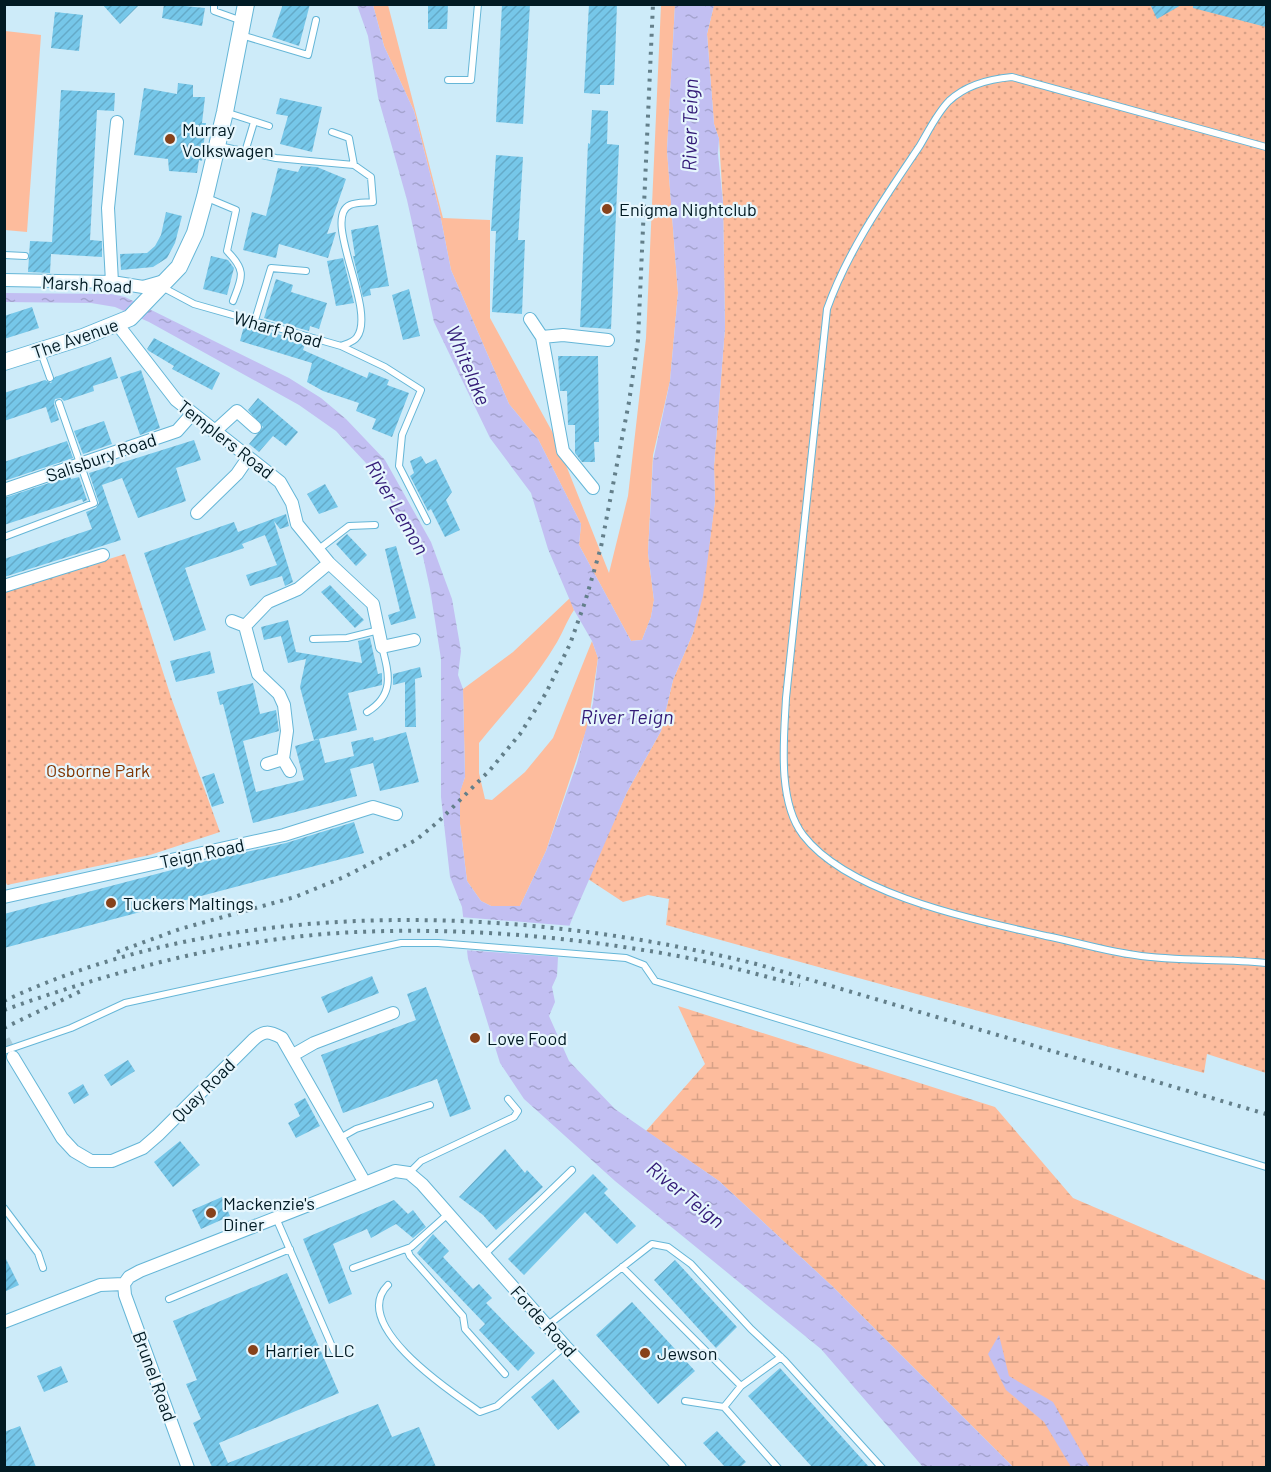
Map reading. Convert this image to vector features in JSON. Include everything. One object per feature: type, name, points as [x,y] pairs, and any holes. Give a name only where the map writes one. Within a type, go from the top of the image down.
[{"type":"main road","name":"The Avenue","points":[[4,362],[124,321],[165,283],[187,255],[205,197],[245,15]]},
{"type":"street","points":[[112,282],[108,208],[117,122]]},
{"type":"street","name":"Marsh Road","points":[[4,280],[112,282],[143,287],[165,283]]},
{"type":"street","points":[[530,319],[542,337],[563,451],[593,488]]},
{"type":"street","name":"Templers Road","points":[[124,321],[160,382],[192,414],[280,482],[292,503],[297,524],[329,563],[373,604],[382,647]]},
{"type":"street","points":[[542,337],[563,335],[608,340]]},
{"type":"street","points":[[214,432],[237,411],[255,427]]},
{"type":"street","name":"Salisbury Road","points":[[4,490],[177,430],[192,414]]},
{"type":"street","points":[[197,513],[237,474],[248,458]]},
{"type":"street","points":[[4,586],[103,555]]},
{"type":"street","points":[[245,626],[268,602],[298,588],[329,563]]},
{"type":"street","points":[[232,621],[245,626]]},
{"type":"street","points":[[245,626],[258,674],[279,694],[284,705],[287,731],[283,759],[290,771]]},
{"type":"street","points":[[382,647],[414,640]]},
{"type":"street","points":[[267,764],[283,759]]},
{"type":"street","name":"Teign Road","points":[[4,897],[284,835],[373,807],[396,814]]},
{"type":"street","points":[[293,1055],[314,1043],[393,1013]]},
{"type":"street","name":"Quay Road","points":[[9,1054],[74,1152],[91,1161],[112,1161],[143,1148],[260,1034],[269,1032],[282,1038],[293,1055],[365,1183]]},
{"type":"street","points":[[4,1322],[100,1285],[124,1284],[129,1277],[140,1271],[395,1171],[409,1173]]},
{"type":"street","name":"Forde Road","points":[[409,1173],[485,1254],[565,1346],[680,1467]]},
{"type":"street","name":"Brunel Road","points":[[124,1284],[128,1301],[188,1467]]},
{"type":"lane","points":[[214,4],[214,11],[245,15],[308,55],[316,20]]},
{"type":"lane","points":[[447,80],[471,80],[478,4]]},
{"type":"lane","points":[[1266,147],[1012,77],[991,79],[970,87],[949,101],[869,221],[838,278],[828,309],[786,698],[783,748],[788,797],[802,834],[824,858],[882,889],[944,913],[1136,956],[1266,963]]},
{"type":"lane","points":[[225,112],[269,126]]},
{"type":"lane","points":[[245,152],[254,122]]},
{"type":"lane","points":[[216,146],[276,158],[354,165],[349,138],[333,132]]},
{"type":"lane","name":"Wharf Road","points":[[165,283],[194,304],[341,346],[356,340],[361,329],[360,304],[340,227],[344,211],[349,205],[373,202],[371,177],[354,165]]},
{"type":"lane","points":[[205,197],[236,210],[227,251],[238,262],[242,275],[233,301]]},
{"type":"lane","points":[[4,255],[25,256]]},
{"type":"lane","points":[[255,320],[271,268],[306,270]]},
{"type":"lane","points":[[341,346],[385,368],[421,390],[402,435],[399,466],[427,521]]},
{"type":"lane","points":[[40,350],[50,378]]},
{"type":"lane","points":[[4,537],[94,503],[59,403]]},
{"type":"lane","points":[[319,549],[349,526],[375,525]]},
{"type":"lane","points":[[313,639],[347,638],[379,630]]},
{"type":"lane","points":[[368,712],[377,706],[388,690],[390,679],[382,647]]},
{"type":"lane","points":[[9,1054],[125,1003],[401,943],[438,942],[626,958],[644,965],[655,981],[1266,1167]]},
{"type":"lane","points":[[409,1173],[421,1161],[514,1117],[518,1111],[508,1099]]},
{"type":"lane","points":[[340,1138],[356,1129],[430,1105]]},
{"type":"lane","points":[[485,1254],[572,1170]]},
{"type":"lane","points":[[4,1208],[38,1253],[43,1268]]},
{"type":"lane","points":[[353,1268],[407,1249],[448,1213]]},
{"type":"lane","points":[[276,1218],[334,1351]]},
{"type":"lane","points":[[548,1325],[652,1244],[668,1246],[691,1264],[751,1329],[781,1357],[882,1467]]},
{"type":"lane","points":[[169,1299],[290,1249]]},
{"type":"lane","points":[[407,1249],[410,1256],[463,1316],[465,1329],[505,1374]]},
{"type":"lane","points":[[622,1267],[741,1386]]},
{"type":"lane","points":[[388,1285],[383,1290],[380,1307],[383,1319],[401,1350],[443,1386],[480,1412],[497,1406],[565,1346]]},
{"type":"lane","points":[[724,1407],[741,1386],[781,1357]]},
{"type":"lane","points":[[685,1401],[724,1407],[778,1467]]},
{"type":"green space","points":[[373,5],[388,5],[443,218],[490,220],[490,318],[554,435],[609,573],[628,496],[646,338],[661,5],[675,5],[667,150],[678,293],[670,381],[653,455],[648,553],[654,600],[651,617],[642,640],[631,641],[579,545],[581,524],[538,439],[509,404],[451,270],[439,209],[414,111],[384,46]]},
{"type":"green space","points":[[714,5],[1266,5],[1266,1073],[1207,1054],[1204,1073],[666,925],[669,899],[648,895],[623,902],[588,879],[627,792],[661,731],[673,680],[693,633],[703,590],[715,501],[714,466],[725,328],[723,203],[719,139],[714,124],[707,34]]},
{"type":"green space","points":[[5,31],[41,35],[27,232],[5,230]]},
{"type":"green space","name":"Osborne Park","points":[[125,554],[171,697],[220,832],[150,855],[7,885],[4,878],[4,592]]},
{"type":"green space","points":[[570,598],[574,610],[546,660],[479,743],[479,773],[485,799],[492,800],[525,772],[553,738],[592,641],[598,658],[588,725],[546,851],[520,906],[491,906],[481,901],[467,881],[460,824],[460,791],[465,777],[463,689],[513,652]]},
{"type":"green space","points":[[678,1006],[995,1107],[1073,1198],[1266,1281],[1266,1467],[1013,1467],[832,1286],[719,1181],[646,1131],[705,1064]]},
{"type":"water","points":[[357,5],[373,5],[384,46],[414,111],[439,209],[451,270],[509,404],[538,439],[581,524],[579,545],[631,641],[642,640],[651,617],[654,600],[648,553],[653,461],[670,381],[678,293],[667,150],[675,5],[714,5],[707,34],[714,124],[719,139],[718,154],[723,203],[725,328],[714,466],[715,501],[703,596],[693,633],[673,680],[661,731],[627,792],[558,957],[557,976],[552,987],[555,1002],[549,1016],[569,1061],[615,1109],[719,1181],[832,1286],[1013,1467],[923,1467],[821,1349],[615,1181],[524,1099],[500,1063],[468,959],[462,907],[450,877],[441,797],[441,659],[430,589],[422,552],[395,511],[380,478],[336,431],[299,405],[149,322],[115,307],[91,303],[5,302],[5,293],[111,294],[125,297],[289,378],[321,398],[346,419],[385,460],[431,542],[452,599],[461,651],[458,675],[463,689],[465,777],[460,792],[460,824],[467,881],[481,901],[491,906],[520,906],[546,851],[577,763],[593,703],[598,658],[592,641],[574,610],[548,549],[531,493],[490,438],[434,322],[407,200],[378,97],[368,36]]},
{"type":"water","points":[[999,1335],[1009,1376],[1053,1402],[1090,1467],[1071,1467],[1044,1422],[1006,1390],[988,1354]]},
{"type":"pier","points":[[460,917],[573,926],[561,957],[463,950]]},
{"type":"building","points":[[102,4],[140,4],[120,24]]},
{"type":"building","points":[[164,4],[205,8],[202,26],[162,18]]},
{"type":"building","points":[[283,4],[310,4],[299,46],[272,37]]},
{"type":"building","points":[[428,4],[448,4],[447,29],[428,29]]},
{"type":"building","points":[[502,4],[530,4],[523,124],[496,122]]},
{"type":"building","points":[[589,4],[617,4],[614,85],[600,85],[600,94],[584,93]]},
{"type":"building","points":[[1150,4],[1183,4],[1157,19]]},
{"type":"building","points":[[1193,4],[1266,4],[1266,27],[1193,8]]},
{"type":"building","points":[[55,12],[83,15],[79,51],[51,48]]},
{"type":"building","name":"Murray Volkswagen","points":[[178,83],[193,85],[193,97],[205,97],[202,123],[206,123],[202,161],[199,160],[197,173],[169,171],[168,159],[134,155],[144,88],[177,94]]},
{"type":"building","points":[[61,90],[115,93],[114,111],[97,110],[90,240],[102,241],[102,257],[51,254],[50,273],[28,272],[30,241],[52,242]]},
{"type":"building","points":[[280,98],[322,107],[312,152],[280,144],[288,116],[276,114]]},
{"type":"building","points":[[592,110],[608,111],[607,144],[619,145],[611,329],[580,327],[588,143],[590,144]]},
{"type":"building","points":[[496,155],[523,157],[518,240],[525,240],[522,314],[492,312],[496,231],[491,231]]},
{"type":"building","points":[[301,166],[317,167],[346,179],[327,234],[336,232],[328,258],[279,244],[276,258],[243,250],[252,212],[266,216],[278,168],[298,172]]},
{"type":"building","points":[[166,212],[182,216],[175,243],[167,258],[153,267],[121,270],[120,254],[147,253],[155,246],[161,235]]},
{"type":"building","points":[[378,225],[389,286],[370,289],[371,295],[363,297],[353,256],[355,256],[351,230]]},
{"type":"building","points":[[211,256],[228,260],[234,268],[227,295],[203,289]]},
{"type":"building","points":[[343,258],[354,303],[336,306],[327,261]]},
{"type":"building","points":[[276,279],[293,285],[291,292],[327,303],[319,329],[310,326],[309,331],[264,318]]},
{"type":"building","points":[[409,289],[420,336],[403,340],[392,295]]},
{"type":"building","points":[[32,307],[39,328],[4,339],[4,316]]},
{"type":"building","points":[[244,326],[306,341],[303,350],[367,378],[369,372],[389,380],[387,385],[409,393],[392,437],[372,429],[376,419],[356,411],[359,403],[323,391],[307,382],[312,363],[240,341]]},
{"type":"building","points":[[154,338],[220,373],[212,390],[172,369],[174,366],[149,351],[147,349]]},
{"type":"building","points":[[558,356],[598,356],[599,442],[594,442],[595,462],[582,462],[575,453],[575,425],[568,425],[567,391],[560,391]]},
{"type":"building","points":[[111,357],[118,378],[93,386],[94,391],[64,401],[61,398],[55,399],[54,404],[59,420],[51,423],[46,407],[4,421],[4,393],[45,380],[51,383],[55,377]]},
{"type":"building","points":[[141,370],[160,428],[140,435],[120,377]]},
{"type":"building","points":[[258,398],[298,432],[286,446],[273,436],[259,452],[249,444],[263,427],[248,410]]},
{"type":"building","points":[[104,421],[112,444],[83,454],[74,431]]},
{"type":"building","points":[[194,440],[201,460],[176,468],[186,501],[138,518],[122,478],[102,485],[121,540],[4,577],[4,559],[92,529],[86,512],[96,508],[99,503],[89,473]]},
{"type":"building","points":[[67,441],[73,458],[4,481],[4,462]]},
{"type":"building","points":[[421,456],[426,464],[436,459],[452,492],[446,500],[460,530],[445,537],[431,509],[428,511],[410,476],[414,473],[410,461]]},
{"type":"building","points":[[70,476],[71,479],[79,477],[87,500],[83,502],[82,499],[4,525],[4,498]]},
{"type":"building","points":[[325,484],[338,507],[319,514],[307,494]]},
{"type":"building","points":[[286,514],[289,526],[280,529],[274,521],[293,582],[285,586],[282,576],[250,586],[246,575],[277,565],[265,535],[242,544],[244,548],[185,568],[206,630],[174,641],[144,553],[234,522],[238,532]]},
{"type":"building","points":[[347,534],[367,555],[356,566],[336,544]]},
{"type":"building","points":[[396,546],[416,618],[391,625],[388,615],[400,611],[385,549]]},
{"type":"building","points":[[330,585],[364,620],[355,628],[321,592]]},
{"type":"building","points":[[288,620],[296,652],[362,663],[358,641],[370,638],[378,674],[382,673],[382,685],[348,693],[357,730],[314,740],[300,687],[306,659],[288,663],[281,636],[264,640],[261,627]]},
{"type":"building","points":[[210,651],[215,673],[176,682],[170,661]]},
{"type":"building","points":[[420,667],[422,677],[415,679],[416,727],[405,727],[405,682],[393,685],[393,674]]},
{"type":"building","points":[[253,683],[260,714],[276,710],[279,731],[243,741],[256,792],[304,780],[295,746],[319,739],[325,763],[354,756],[351,742],[373,737],[374,741],[406,732],[419,782],[380,791],[373,763],[350,769],[357,796],[253,823],[223,704],[220,705],[217,692]]},
{"type":"building","points":[[214,773],[224,803],[212,807],[202,777]]},
{"type":"building","points":[[354,822],[364,853],[4,948],[4,914],[206,861],[286,843]]},
{"type":"building","points":[[372,976],[379,993],[328,1013],[321,997]]},
{"type":"building","points":[[426,987],[471,1109],[450,1117],[437,1079],[343,1113],[321,1055],[416,1020],[407,994]]},
{"type":"building","points":[[128,1060],[135,1071],[111,1086],[104,1075]]},
{"type":"building","points":[[83,1084],[89,1095],[74,1104],[68,1093]]},
{"type":"building","points":[[305,1098],[320,1126],[296,1138],[288,1123],[300,1116],[294,1104]]},
{"type":"building","points":[[180,1141],[200,1165],[173,1187],[154,1162]]},
{"type":"building","points":[[505,1149],[525,1173],[527,1170],[543,1187],[496,1230],[483,1215],[459,1197]]},
{"type":"building","points":[[593,1174],[608,1189],[604,1193],[636,1226],[617,1244],[585,1212],[524,1275],[508,1259]]},
{"type":"building","name":"Mackenzie's Diner","points":[[222,1197],[230,1216],[201,1229],[192,1210]]},
{"type":"building","points":[[394,1200],[408,1214],[413,1210],[426,1227],[413,1238],[396,1224],[371,1238],[367,1229],[333,1244],[352,1294],[329,1304],[303,1239]]},
{"type":"building","points":[[433,1234],[449,1251],[443,1257],[473,1289],[479,1284],[492,1298],[486,1303],[535,1353],[518,1371],[479,1330],[485,1324],[417,1253]]},
{"type":"building","points":[[4,1255],[19,1285],[4,1292]]},
{"type":"building","points":[[675,1260],[737,1327],[716,1348],[654,1280]]},
{"type":"building","name":"Harrier LLC","points":[[287,1273],[339,1393],[219,1443],[228,1463],[378,1404],[392,1437],[419,1427],[436,1467],[212,1467],[193,1423],[201,1419],[186,1384],[197,1380],[173,1321]]},
{"type":"building","name":"Jewson","points":[[632,1302],[695,1371],[658,1404],[596,1335]]},
{"type":"building","points":[[61,1366],[68,1382],[44,1392],[37,1376]]},
{"type":"building","points":[[780,1368],[869,1467],[812,1467],[748,1396]]},
{"type":"building","points":[[553,1379],[580,1412],[558,1430],[531,1397]]},
{"type":"building","points":[[20,1426],[36,1467],[4,1467],[4,1432]]},
{"type":"building","points":[[717,1431],[746,1462],[740,1467],[725,1467],[703,1443]]},
{"type":"tunnel","points":[[4,1040],[13,1057]]},
{"type":"railway","points":[[117,952],[180,929],[295,897],[344,877],[416,840],[439,821],[490,770],[520,734],[546,693],[570,644],[601,547],[629,402],[638,340],[653,4]]},
{"type":"railway","points":[[4,1001],[92,966],[184,942],[280,927],[378,920],[476,922],[573,930],[668,945],[760,965],[1266,1114]]},
{"type":"railway","points":[[4,1010],[134,969],[222,948],[312,935],[357,932],[442,931],[572,940],[699,960],[800,985]]},
{"type":"railway","points":[[4,1028],[81,991]]},
{"type":"place","name":"Murray Volkswagen","points":[[170,139]]},
{"type":"place","name":"Enigma Nightclub","points":[[607,209]]},
{"type":"place","name":"Tuckers Maltings","points":[[111,903]]},
{"type":"place","name":"Love Food","points":[[475,1038]]},
{"type":"place","name":"Mackenzie's Diner","points":[[211,1213]]},
{"type":"place","name":"Harrier LLC","points":[[253,1350]]},
{"type":"place","name":"Jewson","points":[[645,1353]]},
{"type":"water label","name":"River Teign","points":[[689,125]]},
{"type":"water label","name":"Whitelake","points":[[469,365]]},
{"type":"water label","name":"River Lemon","points":[[398,507]]},
{"type":"water label","name":"River Teign","points":[[627,716]]},
{"type":"water label","name":"River Teign","points":[[686,1194]]}]
